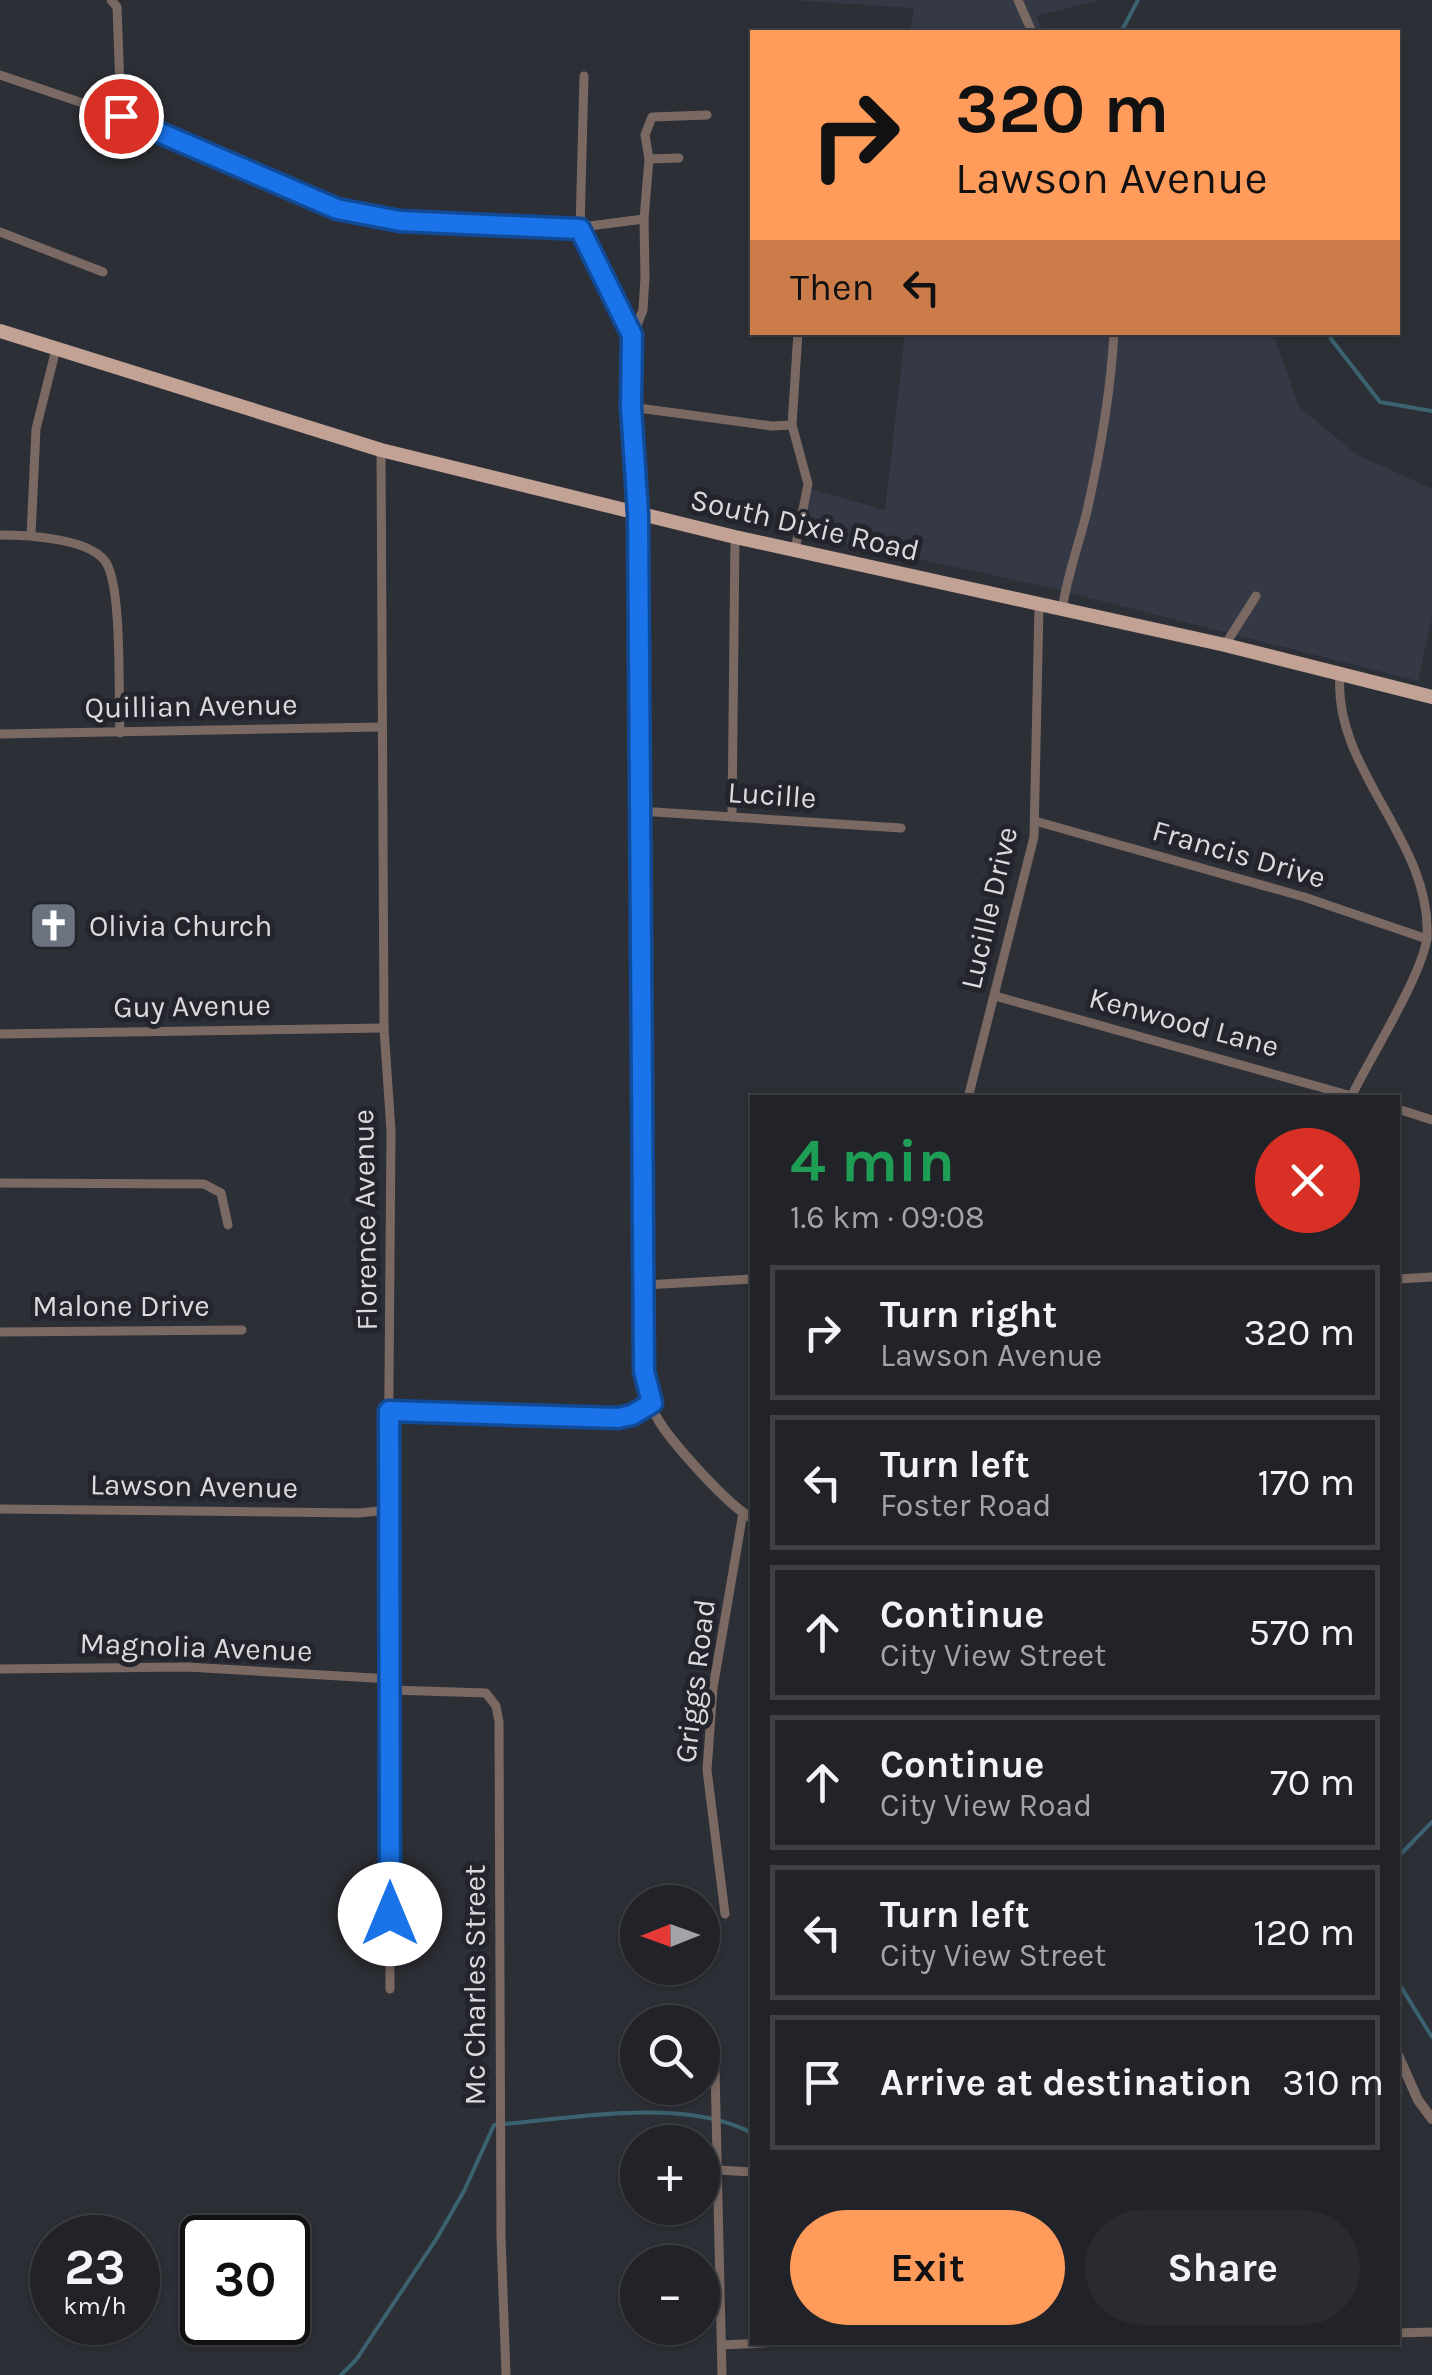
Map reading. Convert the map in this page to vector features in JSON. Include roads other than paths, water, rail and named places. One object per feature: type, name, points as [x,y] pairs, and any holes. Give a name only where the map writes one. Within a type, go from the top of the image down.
[{"type":"main road","name":"South Dixie Road","points":[[0,331],[381,450],[734,537],[1225,645],[1432,697]]},
{"type":"street","points":[[112,0],[117,7],[121,116]]},
{"type":"street","points":[[1018,0],[1031,30]]},
{"type":"street","points":[[0,75],[121,116],[337,209],[363,216],[580,229],[644,218]]},
{"type":"street","points":[[584,76],[580,229],[632,335]]},
{"type":"street","points":[[707,116],[652,117],[646,135],[649,159],[642,310],[632,335],[631,407],[638,514],[644,1371],[652,1403],[664,1427],[707,1478],[748,1516]]},
{"type":"street","points":[[649,159],[679,158]]},
{"type":"street","points":[[0,232],[103,272]]},
{"type":"street","points":[[795,550],[808,484],[792,426],[798,335]]},
{"type":"street","points":[[1062,610],[1087,509],[1104,418],[1114,335]]},
{"type":"street","points":[[31,535],[36,429],[56,349]]},
{"type":"street","points":[[631,407],[792,426]]},
{"type":"street","name":"Florence Avenue","points":[[381,450],[384,1028],[391,1132],[390,1989]]},
{"type":"street","points":[[0,534],[31,535],[91,550],[105,560],[115,592],[120,733]]},
{"type":"street","points":[[732,818],[734,537]]},
{"type":"street","points":[[1225,645],[1256,596]]},
{"type":"street","name":"Lucille Drive","points":[[969,1095],[1036,821],[1038,606]]},
{"type":"street","points":[[1340,674],[1338,696],[1351,738],[1424,883],[1427,940],[1355,1095]]},
{"type":"street","name":"Quillian Avenue","points":[[0,734],[382,727]]},
{"type":"street","name":"Lucille","points":[[639,811],[902,828]]},
{"type":"street","name":"Francis Drive","points":[[1036,821],[1304,898],[1427,940]]},
{"type":"street","name":"Kenwood Lane","points":[[995,996],[1351,1095]]},
{"type":"street","name":"Guy Avenue","points":[[0,1034],[384,1028]]},
{"type":"street","points":[[1400,1110],[1432,1120]]},
{"type":"street","points":[[0,1183],[204,1184],[221,1193],[228,1225]]},
{"type":"street","points":[[1400,1278],[1432,1277]]},
{"type":"street","points":[[644,1285],[750,1279]]},
{"type":"street","name":"Malone Drive","points":[[0,1332],[242,1330]]},
{"type":"street","points":[[389,1411],[618,1418],[652,1403]]},
{"type":"street","name":"Lawson Avenue","points":[[0,1509],[359,1513],[388,1510]]},
{"type":"street","name":"Griggs Road","points":[[725,1914],[708,1770],[713,1688],[748,1516]]},
{"type":"street","name":"Magnolia Avenue","points":[[0,1668],[187,1667],[390,1684]]},
{"type":"street","name":"Mc Charles Street","points":[[390,1684],[486,1693],[496,1706],[499,1722],[501,2238],[506,2375]]},
{"type":"street","points":[[1400,2059],[1418,2100],[1432,2119]]},
{"type":"street","points":[[720,2170],[750,2172]]},
{"type":"street","points":[[719,2225],[722,2375]]},
{"type":"street","points":[[1400,2333],[1432,2332]]},
{"type":"street","points":[[722,2344],[750,2343]]},
{"type":"waterway","points":[[1122,30],[1138,0]]},
{"type":"waterway","points":[[1330,335],[1380,402],[1432,411]]},
{"type":"waterway","points":[[1400,1855],[1432,1822]]},
{"type":"waterway","points":[[1400,1985],[1432,2037]]},
{"type":"waterway","points":[[341,2375],[356,2360],[437,2238],[494,2125],[660,2113],[693,2115],[750,2132]]},
{"type":"place","name":"Olivia Church","points":[[54,926]]}]
